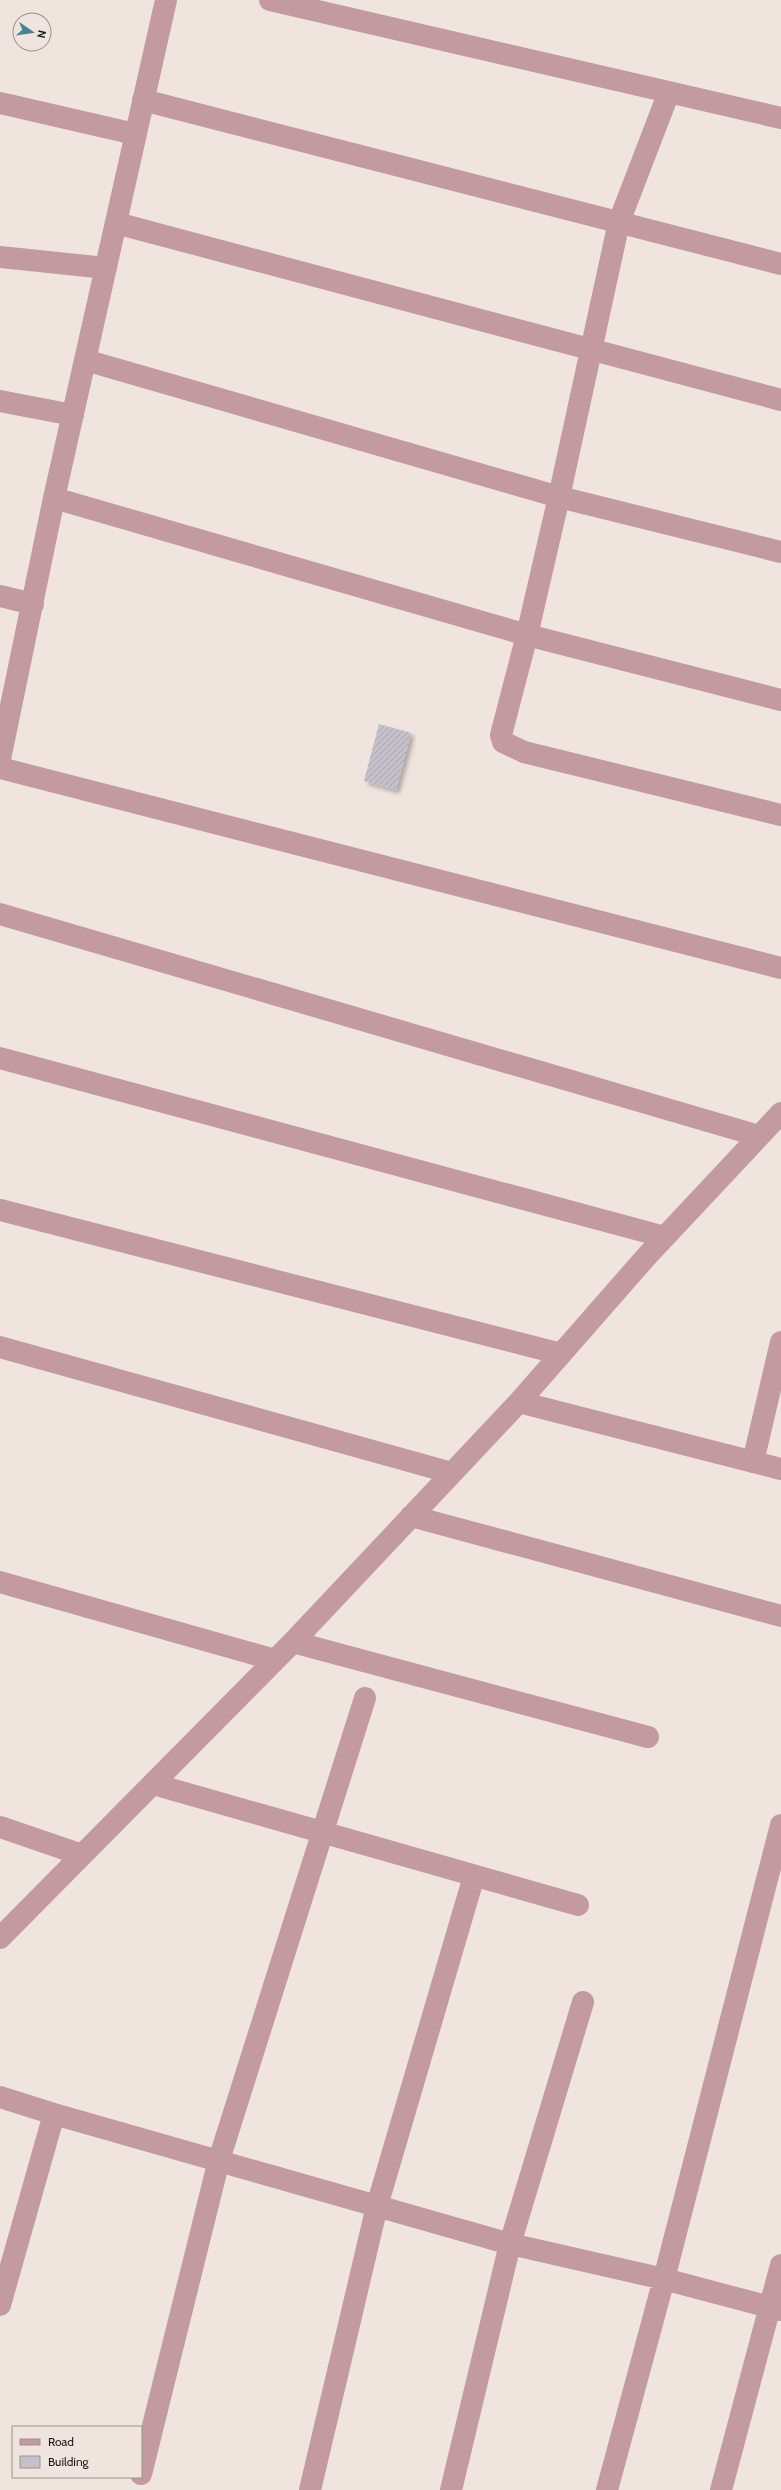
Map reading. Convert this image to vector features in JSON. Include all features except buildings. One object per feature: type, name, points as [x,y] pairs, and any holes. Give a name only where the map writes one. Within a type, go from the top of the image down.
[{"type":"street","points":[[0,759],[54,498],[166,0]]},
{"type":"street","points":[[270,0],[781,118]]},
{"type":"street","points":[[669,92],[619,222],[590,349],[559,497],[527,635],[501,735],[503,742],[524,752],[781,815]]},
{"type":"street","points":[[143,100],[781,264]]},
{"type":"street","points":[[0,103],[136,134]]},
{"type":"street","points":[[116,223],[781,400]]},
{"type":"street","points":[[0,257],[106,268]]},
{"type":"street","points":[[86,360],[559,497],[781,552]]},
{"type":"street","points":[[0,402],[73,415]]},
{"type":"street","points":[[54,498],[527,635],[781,700]]},
{"type":"street","points":[[0,596],[33,604]]},
{"type":"street","points":[[0,768],[781,968]]},
{"type":"street","points":[[0,914],[759,1136]]},
{"type":"street","points":[[0,1058],[665,1237]]},
{"type":"street","points":[[0,1938],[293,1642],[519,1402],[665,1237],[781,1113]]},
{"type":"street","points":[[0,1210],[561,1354]]},
{"type":"street","points":[[753,1462],[781,1342]]},
{"type":"street","points":[[0,1347],[452,1473]]},
{"type":"street","points":[[519,1402],[781,1469]]},
{"type":"street","points":[[412,1516],[781,1616]]},
{"type":"street","points":[[0,1582],[275,1660]]},
{"type":"street","points":[[293,1642],[648,1737]]},
{"type":"street","points":[[142,2472],[219,2160],[365,1698]]},
{"type":"street","points":[[153,1784],[474,1876],[578,1904]]},
{"type":"street","points":[[607,2490],[664,2279],[781,1825]]},
{"type":"street","points":[[0,1827],[82,1855]]},
{"type":"street","points":[[310,2490],[377,2206],[474,1876]]},
{"type":"street","points":[[451,2490],[510,2244],[583,2002]]},
{"type":"street","points":[[0,2097],[54,2114],[510,2244],[664,2279],[775,2309]]},
{"type":"street","points":[[0,2305],[54,2114]]},
{"type":"street","points":[[721,2490],[775,2309],[781,2265]]},
{"type":"street","points":[[137,2490],[140,2478]]}]
